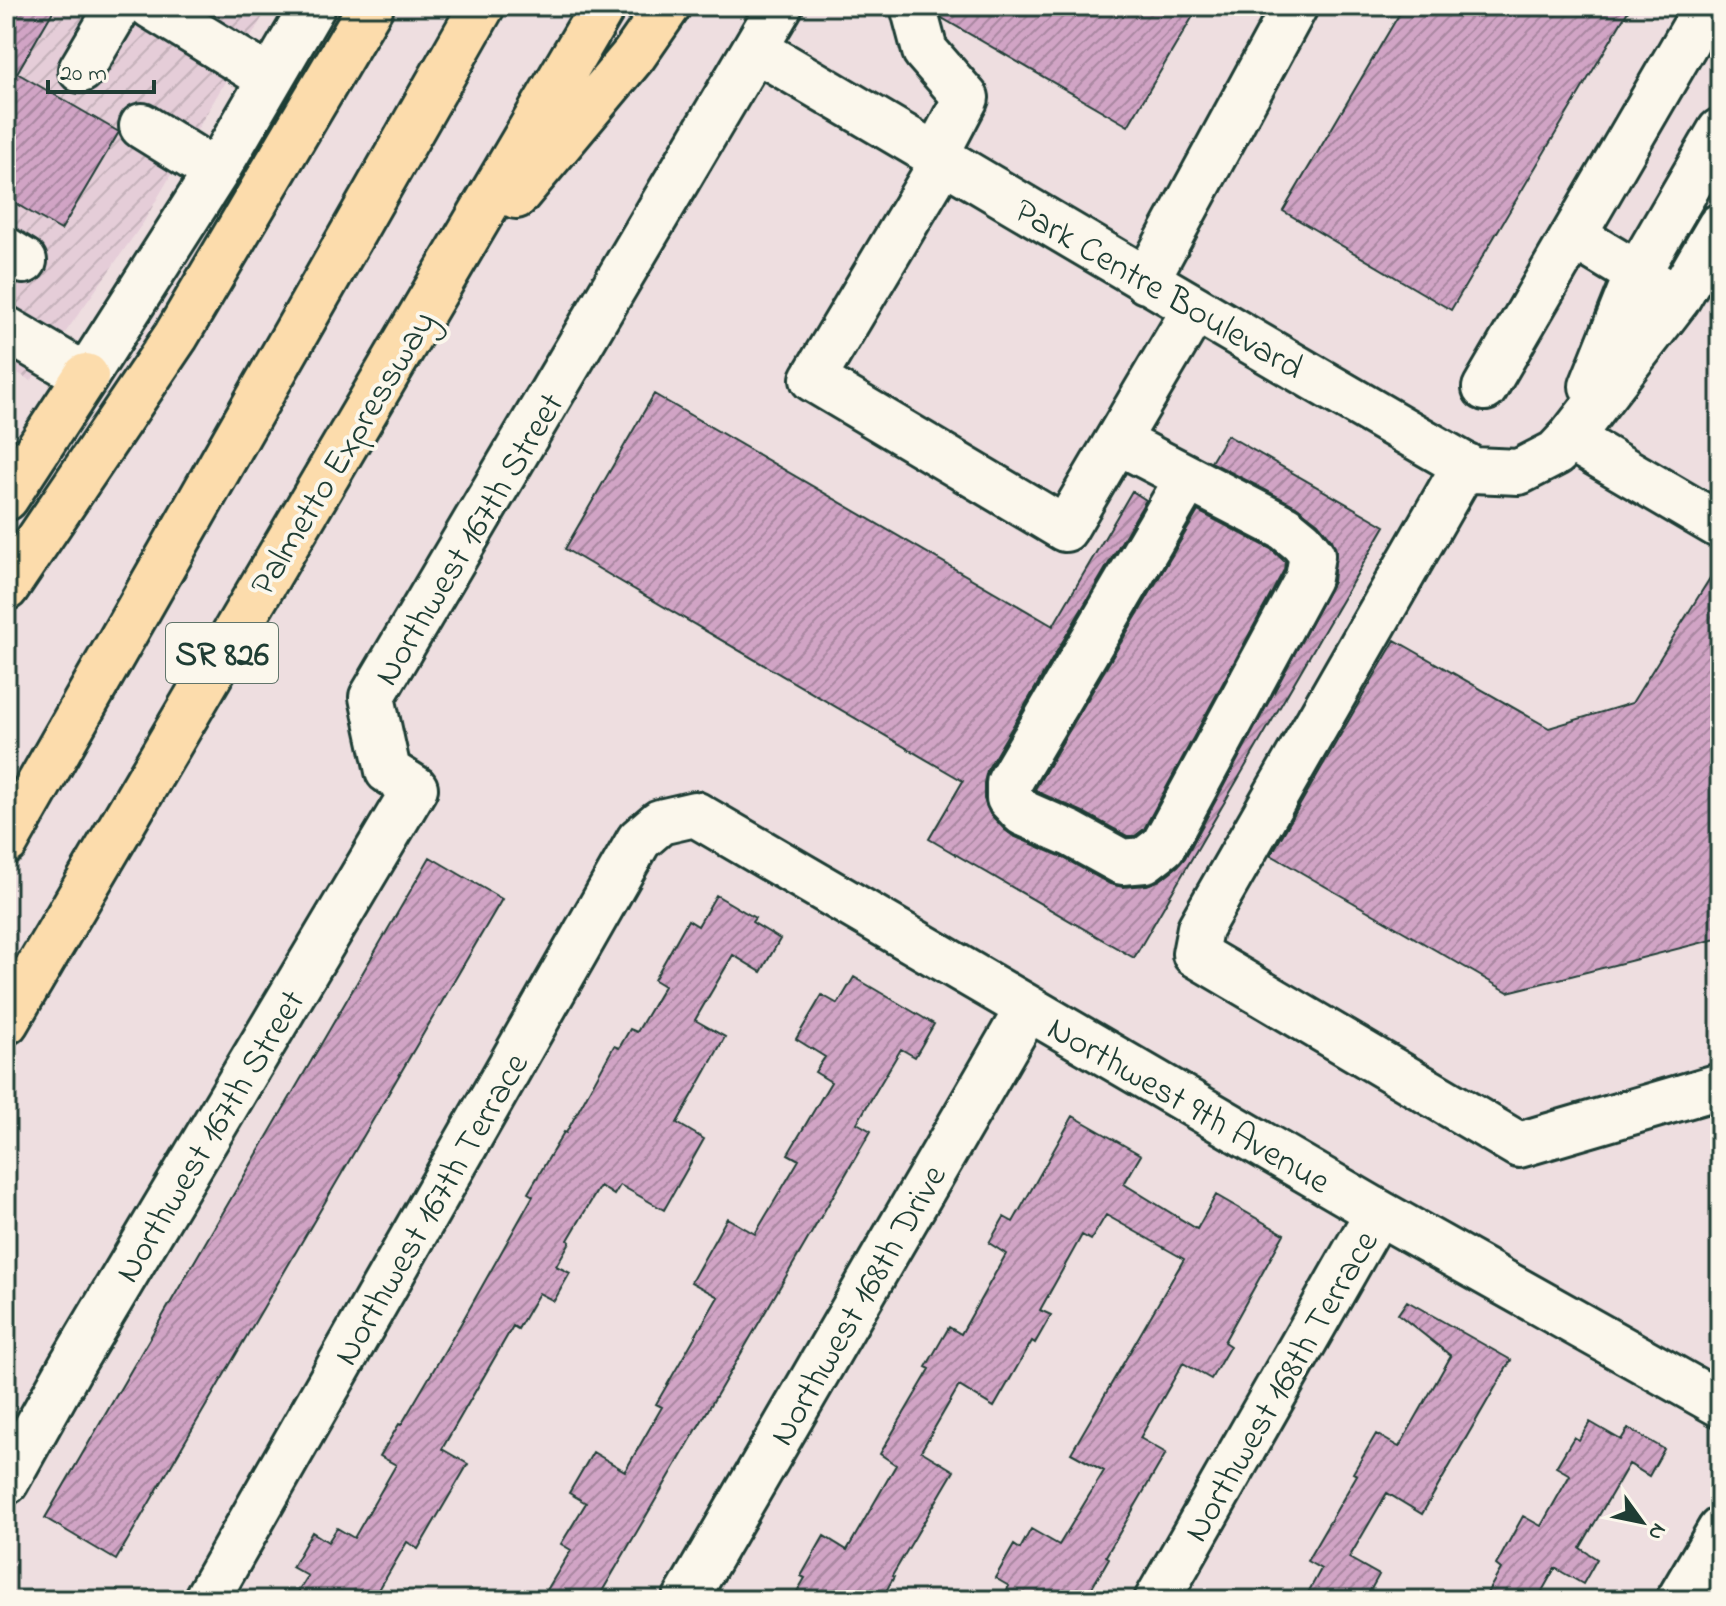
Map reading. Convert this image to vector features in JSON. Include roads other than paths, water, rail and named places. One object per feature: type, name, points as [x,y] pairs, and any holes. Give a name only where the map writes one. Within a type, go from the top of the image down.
[{"type":"highway","points":[[6,588],[176,336],[371,6]]},
{"type":"highway","name":"SR 826","points":[[6,842],[482,6]]},
{"type":"highway","name":"Palmetto Expressway","points":[[6,1022],[603,6]]},
{"type":"highway","points":[[440,286],[634,55],[668,6]]},
{"type":"highway","points":[[6,498],[86,376]]},
{"type":"street","points":[[81,70],[119,6]]},
{"type":"street","points":[[151,6],[270,79]]},
{"type":"street","points":[[6,329],[86,376],[216,172],[313,6]]},
{"type":"street","name":"Northwest 167th Street","points":[[6,1482],[72,1364],[415,788],[388,771],[372,697],[780,6]]},
{"type":"street","points":[[913,6],[925,51],[966,98],[940,157],[813,379],[1065,529],[1195,309]]},
{"type":"street","points":[[1146,281],[1295,6]]},
{"type":"street","points":[[1485,388],[1707,6]]},
{"type":"street","name":"Park Centre Boulevard","points":[[755,49],[1473,470],[1519,472],[1556,453],[1678,298],[1720,226]]},
{"type":"street","points":[[142,126],[216,172]]},
{"type":"street","points":[[1720,131],[1637,274],[1570,438],[1720,526]]},
{"type":"street","points":[[1574,236],[1678,298]]},
{"type":"street","points":[[1117,441],[1285,528],[1312,555],[1308,578],[1163,846],[1145,860],[1122,862],[1071,834],[1023,813],[1009,798],[1009,783],[1188,478]]},
{"type":"street","points":[[1465,465],[1200,928],[1195,954],[1519,1145],[1720,1086]]},
{"type":"street","name":"Northwest 9th Avenue","points":[[660,822],[695,814],[1378,1212],[1720,1404]]},
{"type":"street","name":"Northwest 167th Terrace","points":[[206,1600],[639,840],[660,822]]},
{"type":"street","name":"Northwest 168th Drive","points":[[685,1600],[1028,1008]]},
{"type":"street","name":"Northwest 168th Terrace","points":[[1157,1600],[1378,1212]]},
{"type":"street","points":[[1679,1600],[1720,1530]]}]
